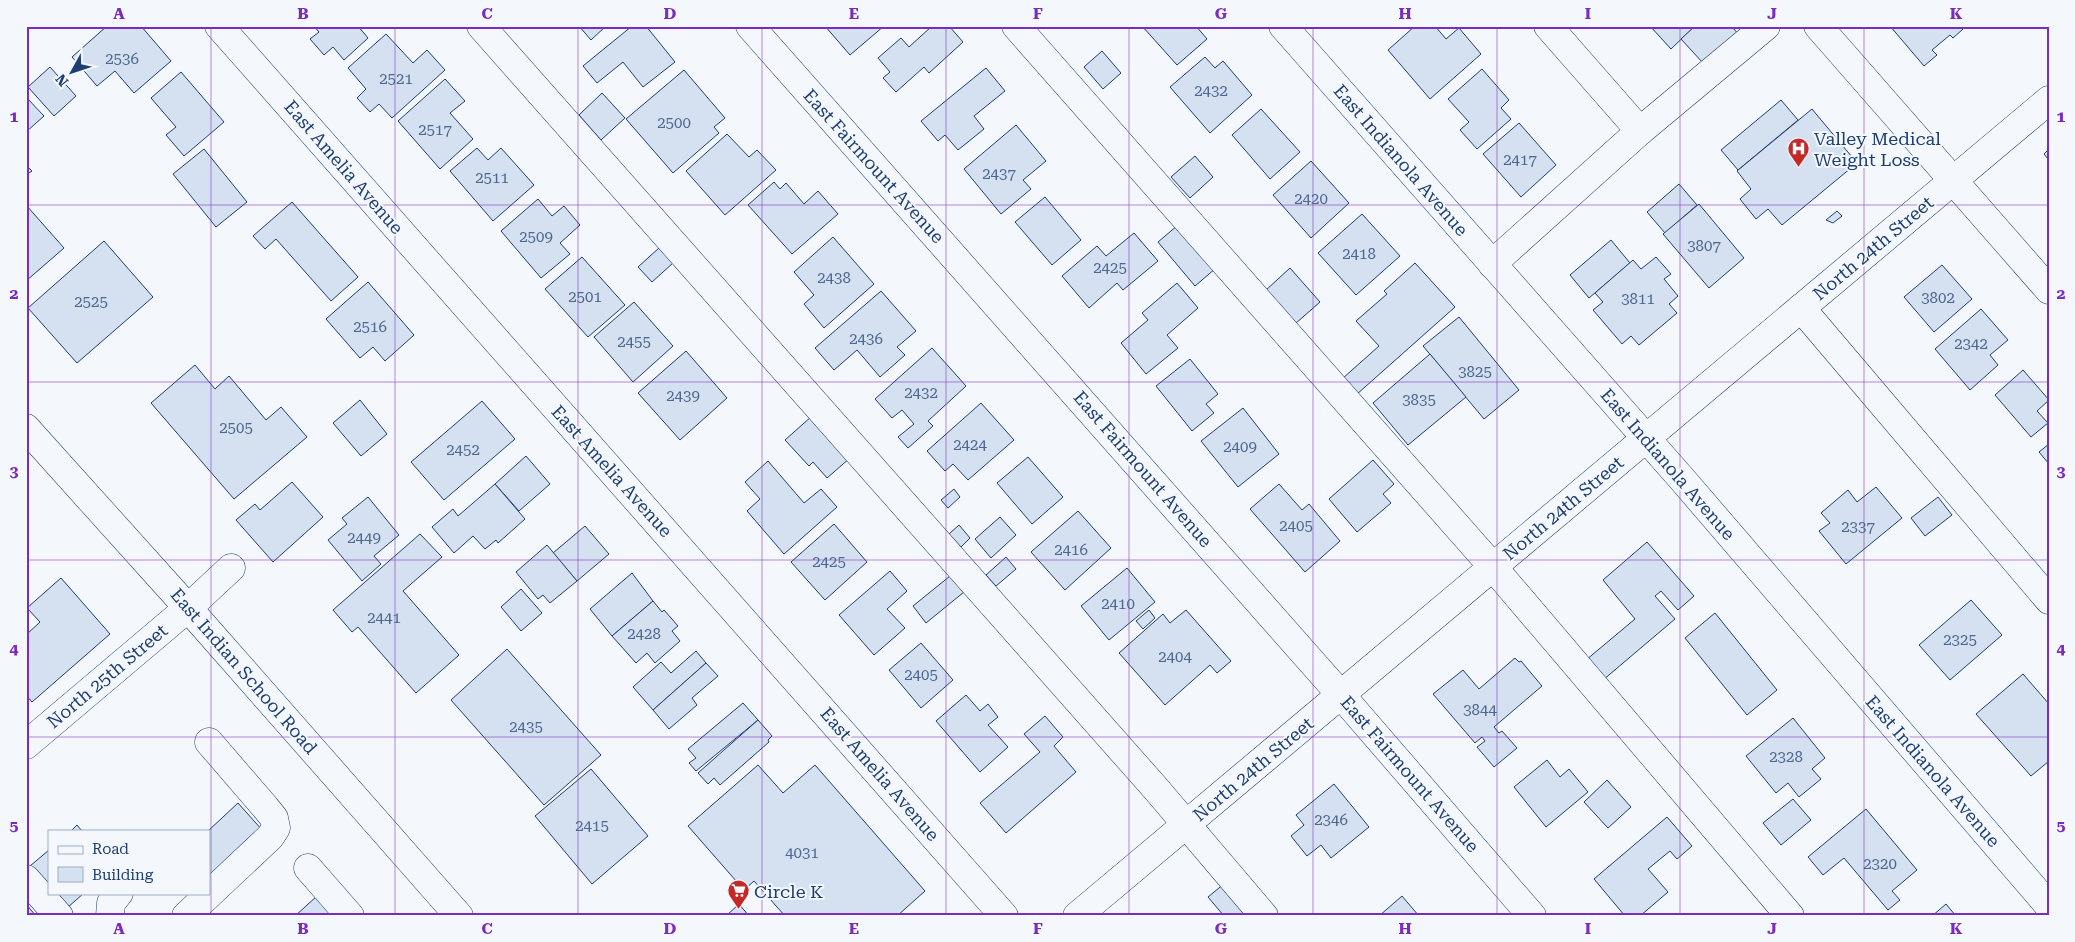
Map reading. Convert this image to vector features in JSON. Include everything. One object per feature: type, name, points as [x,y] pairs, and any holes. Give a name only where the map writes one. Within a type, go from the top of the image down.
[{"type":"street","name":"East Amelia Avenue","points":[[219,26],[1004,916]]},
{"type":"street","points":[[481,26],[1186,824],[1264,916]]},
{"type":"street","name":"East Fairmount Avenue","points":[[750,26],[1341,695],[1532,916]]},
{"type":"street","points":[[1016,26],[1493,567],[1790,916]]},
{"type":"street","name":"East Indianola Avenue","points":[[1283,26],[1646,439],[2049,906]]},
{"type":"street","points":[[1548,26],[1640,131]]},
{"type":"street","points":[[1492,264],[1640,131],[1766,26]]},
{"type":"street","points":[[1818,26],[2049,290]]},
{"type":"street","name":"North 24th Street","points":[[1078,916],[2049,100]]},
{"type":"street","points":[[1801,308],[2049,600]]},
{"type":"street","name":"East Indian School Road","points":[[26,428],[188,608],[459,916]]},
{"type":"street","name":"North 25th Street","points":[[27,743],[188,608],[230,568]]},
{"type":"street","points":[[209,742],[266,807],[274,818],[276,828],[270,837],[210,893]]},
{"type":"street","points":[[308,868],[350,916]]},
{"type":"street","points":[[26,879],[59,916]]},
{"type":"street","points":[[110,916],[111,903],[118,894]]},
{"type":"street","points":[[186,916],[209,894]]},
{"type":"building","points":[[107,26],[141,26],[171,61],[134,93],[115,71],[97,86],[72,57]]},
{"type":"building","points":[[314,26],[358,26],[368,38],[344,60],[333,47],[324,55],[310,39],[319,32]]},
{"type":"building","points":[[579,26],[606,26],[591,40]]},
{"type":"building","points":[[632,26],[646,26],[675,62],[643,87],[623,62],[597,83],[583,66]]},
{"type":"building","points":[[825,26],[884,26],[850,55]]},
{"type":"building","points":[[932,26],[949,26],[963,42],[929,73],[924,67],[896,92],[883,78],[890,72],[878,58],[901,38],[909,47]]},
{"type":"building","points":[[1142,26],[1196,26],[1207,39],[1177,65]]},
{"type":"building","points":[[1415,26],[1435,26],[1446,39],[1459,28],[1481,54],[1430,99],[1388,50]]},
{"type":"building","points":[[1650,26],[1695,26],[1671,49]]},
{"type":"building","points":[[1695,26],[1731,26],[1743,39],[1703,63],[1681,39]]},
{"type":"building","points":[[1890,26],[1960,26],[1963,29],[1953,38],[1950,35],[1932,50],[1937,55],[1924,66]]},
{"type":"building","points":[[386,34],[413,63],[427,50],[445,70],[392,118],[379,104],[370,112],[357,98],[366,89],[348,68]]},
{"type":"building","points":[[1102,51],[1121,73],[1103,89],[1084,67]]},
{"type":"building","points":[[1205,57],[1215,68],[1223,61],[1252,95],[1210,133],[1170,87]]},
{"type":"building","points":[[50,67],[76,96],[54,116],[28,87]]},
{"type":"building","points":[[986,68],[1005,91],[974,116],[984,129],[958,150],[945,135],[938,141],[921,121]]},
{"type":"building","points":[[1482,69],[1509,100],[1501,108],[1511,119],[1477,149],[1460,130],[1469,122],[1448,99]]},
{"type":"building","points":[[684,70],[725,118],[714,127],[719,133],[673,173],[626,119]]},
{"type":"building","points":[[181,72],[224,122],[184,156],[166,135],[176,127],[151,98]]},
{"type":"building","points":[[445,79],[465,101],[450,113],[473,139],[440,169],[398,121]]},
{"type":"building","points":[[602,93],[625,118],[601,140],[579,115]]},
{"type":"building","points":[[26,97],[44,116],[26,132]]},
{"type":"building","points":[[1781,100],[1798,120],[1738,170],[1721,150]]},
{"type":"building","points":[[1261,109],[1300,152],[1270,179],[1232,135]]},
{"type":"building","name":"Valley Medical Weight Loss","points":[[1812,109],[1857,163],[1782,225],[1768,209],[1756,219],[1740,199],[1751,189],[1737,171]]},
{"type":"building","points":[[1519,123],[1556,165],[1521,197],[1483,154]]},
{"type":"building","points":[[1016,125],[1046,161],[1023,180],[1031,189],[1001,214],[964,169]]},
{"type":"building","points":[[727,134],[749,157],[757,150],[776,170],[725,215],[686,171]]},
{"type":"building","points":[[477,148],[488,160],[501,148],[534,185],[493,221],[450,171]]},
{"type":"building","points":[[204,149],[247,202],[216,227],[173,174]]},
{"type":"building","points":[[2049,149],[2049,159],[2048,159],[2044,154]]},
{"type":"building","points":[[1195,156],[1213,177],[1190,198],[1171,177]]},
{"type":"building","points":[[1311,161],[1349,203],[1311,238],[1273,195]]},
{"type":"building","points":[[26,165],[32,171],[26,175]]},
{"type":"building","points":[[774,182],[780,189],[786,183],[804,204],[818,191],[838,214],[792,254],[748,205]]},
{"type":"building","points":[[1679,184],[1697,205],[1665,233],[1647,212]]},
{"type":"building","points":[[1045,197],[1081,240],[1052,265],[1015,222]]},
{"type":"building","points":[[538,199],[552,216],[564,206],[580,225],[560,243],[570,254],[541,278],[501,231]]},
{"type":"building","points":[[292,202],[358,277],[331,301],[276,239],[265,249],[253,236]]},
{"type":"building","points":[[1699,204],[1744,258],[1709,288],[1663,234]]},
{"type":"building","points":[[26,205],[64,248],[26,281]]},
{"type":"building","points":[[1837,211],[1842,216],[1833,223],[1826,220]]},
{"type":"building","points":[[1362,214],[1400,256],[1356,295],[1318,253]]},
{"type":"building","points":[[1178,225],[1216,268],[1195,286],[1158,242]]},
{"type":"building","points":[[1134,233],[1158,261],[1123,290],[1117,283],[1089,308],[1062,276],[1097,246],[1106,256]]},
{"type":"building","points":[[833,237],[874,284],[824,328],[804,304],[814,295],[794,272]]},
{"type":"building","points":[[1611,240],[1630,263],[1589,298],[1570,275]]},
{"type":"building","points":[[104,241],[153,297],[77,363],[28,308]]},
{"type":"building","points":[[659,248],[673,263],[652,282],[638,267]]},
{"type":"building","points":[[582,257],[625,305],[588,337],[545,289]]},
{"type":"building","points":[[1656,257],[1671,274],[1664,279],[1678,296],[1669,304],[1677,313],[1639,345],[1631,336],[1622,344],[1593,310],[1603,302],[1595,293],[1633,260],[1641,269]]},
{"type":"building","points":[[1415,263],[1455,307],[1356,395],[1342,379],[1379,346],[1356,321],[1387,294],[1384,291]]},
{"type":"building","points":[[1942,265],[1972,299],[1934,332],[1904,297]]},
{"type":"building","points":[[1290,268],[1320,302],[1295,324],[1265,291]]},
{"type":"building","points":[[368,282],[414,335],[385,361],[373,347],[360,358],[326,319]]},
{"type":"building","points":[[1177,283],[1198,308],[1167,335],[1178,348],[1146,374],[1121,343],[1148,320],[1142,313]]},
{"type":"building","points":[[881,291],[916,331],[897,347],[905,355],[880,377],[857,350],[834,370],[815,348]]},
{"type":"building","points":[[634,302],[673,346],[633,382],[594,337]]},
{"type":"building","points":[[1981,309],[2008,340],[1990,355],[1998,365],[1970,390],[1935,349]]},
{"type":"building","points":[[1459,317],[1519,390],[1484,419],[1423,346]]},
{"type":"building","points":[[932,348],[966,386],[928,421],[933,426],[908,448],[898,437],[914,424],[902,410],[892,418],[875,399]]},
{"type":"building","points":[[686,351],[727,398],[680,440],[638,393]]},
{"type":"building","points":[[1430,354],[1466,397],[1408,445],[1373,403]]},
{"type":"building","points":[[1190,359],[1218,394],[1206,404],[1214,413],[1192,431],[1156,386]]},
{"type":"building","points":[[195,365],[215,389],[229,376],[266,420],[281,407],[307,437],[234,499],[151,403]]},
{"type":"building","points":[[2023,370],[2049,400],[2037,411],[2048,423],[2031,437],[1995,395]]},
{"type":"building","points":[[360,400],[387,434],[361,456],[333,423]]},
{"type":"building","points":[[482,401],[515,439],[444,500],[411,462]]},
{"type":"building","points":[[981,403],[1014,440],[968,480],[953,464],[945,471],[927,451]]},
{"type":"building","points":[[1243,408],[1279,454],[1238,487],[1201,441]]},
{"type":"building","points":[[812,416],[850,458],[827,478],[813,462],[809,466],[785,440]]},
{"type":"building","points":[[2049,444],[2049,464],[2039,452]]},
{"type":"building","points":[[526,456],[550,484],[519,511],[495,484]]},
{"type":"building","points":[[1028,457],[1063,497],[1032,524],[997,483]]},
{"type":"building","points":[[1373,460],[1394,484],[1383,494],[1391,503],[1357,532],[1329,499]]},
{"type":"building","points":[[768,461],[804,503],[821,489],[837,507],[784,554],[747,511],[760,499],[745,482]]},
{"type":"building","points":[[292,482],[323,517],[273,562],[236,520],[255,504],[260,510]]},
{"type":"building","points":[[495,484],[525,519],[498,543],[496,540],[485,549],[473,536],[454,553],[432,527],[453,509],[458,516]]},
{"type":"building","points":[[1279,484],[1302,510],[1309,504],[1340,541],[1305,572],[1250,509]]},
{"type":"building","points":[[1876,487],[1902,518],[1846,564],[1819,531],[1830,523],[1821,513],[1848,490],[1857,502]]},
{"type":"building","points":[[954,489],[960,497],[948,508],[941,500]]},
{"type":"building","points":[[368,497],[399,535],[374,556],[381,564],[362,581],[328,540],[347,524],[342,518]]},
{"type":"building","points":[[1938,497],[1952,515],[1925,536],[1911,518]]},
{"type":"building","points":[[1078,511],[1111,548],[1065,590],[1031,552]]},
{"type":"building","points":[[1000,517],[1016,535],[991,558],[975,539]]},
{"type":"building","points":[[834,524],[867,562],[825,600],[791,562]]},
{"type":"building","points":[[959,525],[970,538],[961,547],[949,534]]},
{"type":"building","points":[[585,526],[609,554],[577,581],[553,553]]},
{"type":"building","points":[[420,534],[442,557],[403,591],[459,655],[416,693],[358,627],[352,632],[333,610]]},
{"type":"building","points":[[1647,542],[1694,596],[1678,610],[1661,591],[1655,596],[1675,619],[1603,680],[1586,660],[1635,619],[1603,580]]},
{"type":"building","points":[[547,545],[577,581],[550,603],[543,595],[538,599],[516,572]]},
{"type":"building","points":[[1006,557],[1016,569],[996,586],[986,575]]},
{"type":"building","points":[[1127,568],[1155,602],[1109,640],[1081,606]]},
{"type":"building","points":[[890,571],[907,591],[887,609],[905,628],[874,655],[839,615]]},
{"type":"building","points":[[632,573],[653,601],[612,636],[590,609]]},
{"type":"building","points":[[950,576],[964,592],[926,623],[913,606]]},
{"type":"building","points":[[61,578],[110,634],[32,702],[26,695],[26,635],[40,622],[27,608]]},
{"type":"building","points":[[521,589],[542,613],[521,631],[501,607]]},
{"type":"building","points":[[1971,600],[2002,635],[1950,680],[1919,645]]},
{"type":"building","points":[[653,601],[678,626],[672,631],[680,641],[655,663],[647,653],[636,663],[612,636]]},
{"type":"building","points":[[1149,610],[1155,618],[1143,629],[1136,621]]},
{"type":"building","points":[[1186,610],[1231,661],[1217,673],[1210,665],[1165,705],[1119,653],[1163,614],[1170,623]]},
{"type":"building","points":[[1715,613],[1777,690],[1747,715],[1685,638]]},
{"type":"building","points":[[921,643],[953,680],[921,708],[889,670]]},
{"type":"building","points":[[507,649],[601,755],[544,805],[451,700]]},
{"type":"building","points":[[696,651],[706,663],[653,710],[633,687],[661,662],[671,673]]},
{"type":"building","points":[[1515,658],[1519,662],[1521,661],[1542,686],[1494,727],[1499,733],[1502,731],[1517,748],[1494,767],[1477,747],[1485,741],[1482,737],[1475,743],[1433,694],[1463,670],[1479,689]]},
{"type":"building","points":[[706,663],[718,676],[692,698],[697,705],[669,729],[653,710]]},
{"type":"building","points":[[2023,674],[2049,704],[2049,761],[2031,776],[1976,714]]},
{"type":"building","points":[[966,695],[980,711],[988,704],[998,717],[988,725],[1008,747],[980,772],[936,721]]},
{"type":"building","points":[[743,703],[758,720],[696,771],[689,763],[696,758],[688,749]]},
{"type":"building","points":[[1045,716],[1063,737],[1054,746],[1076,772],[1006,833],[980,803],[1040,752],[1024,734]]},
{"type":"building","points":[[1793,718],[1825,758],[1812,769],[1821,779],[1799,797],[1788,783],[1776,793],[1746,756]]},
{"type":"building","points":[[758,720],[772,736],[768,740],[769,742],[720,785],[714,778],[708,784],[698,773]]},
{"type":"building","points":[[1547,760],[1560,777],[1569,769],[1588,792],[1546,827],[1514,787]]},
{"type":"building","points":[[758,765],[783,793],[815,765],[925,891],[897,916],[785,916],[754,881],[744,890],[688,826]]},
{"type":"building","points":[[591,769],[648,836],[592,884],[535,816]]},
{"type":"building","points":[[1607,780],[1631,807],[1608,828],[1584,802]]},
{"type":"building","points":[[1334,784],[1369,827],[1331,858],[1321,845],[1307,856],[1291,836],[1304,825],[1296,815]]},
{"type":"building","points":[[1793,799],[1811,820],[1781,845],[1763,823]]},
{"type":"building","points":[[238,803],[263,831],[210,883],[209,830]]},
{"type":"building","points":[[1866,809],[1917,870],[1892,891],[1900,900],[1888,910],[1844,858],[1823,875],[1808,857]]},
{"type":"building","points":[[1667,817],[1692,846],[1677,859],[1670,851],[1648,869],[1668,892],[1640,916],[1625,916],[1594,879]]},
{"type":"building","points":[[77,825],[81,830],[72,830]]},
{"type":"building","points":[[48,851],[48,886],[30,866]]},
{"type":"building","points":[[1225,883],[1254,916],[1224,916],[1208,897]]},
{"type":"building","points":[[55,894],[83,894],[67,908]]},
{"type":"building","points":[[317,896],[335,916],[295,916]]},
{"type":"building","points":[[1402,896],[1419,916],[1379,916]]},
{"type":"building","points":[[26,904],[36,916],[26,916]]},
{"type":"building","name":"Circle K","points":[[739,904],[749,916],[726,916]]},
{"type":"building","points":[[1946,904],[1956,916],[1932,916]]},
{"type":"place","name":"Valley Medical Weight Loss","points":[[1798,167]]},
{"type":"place","name":"Circle K","points":[[738,910]]}]
